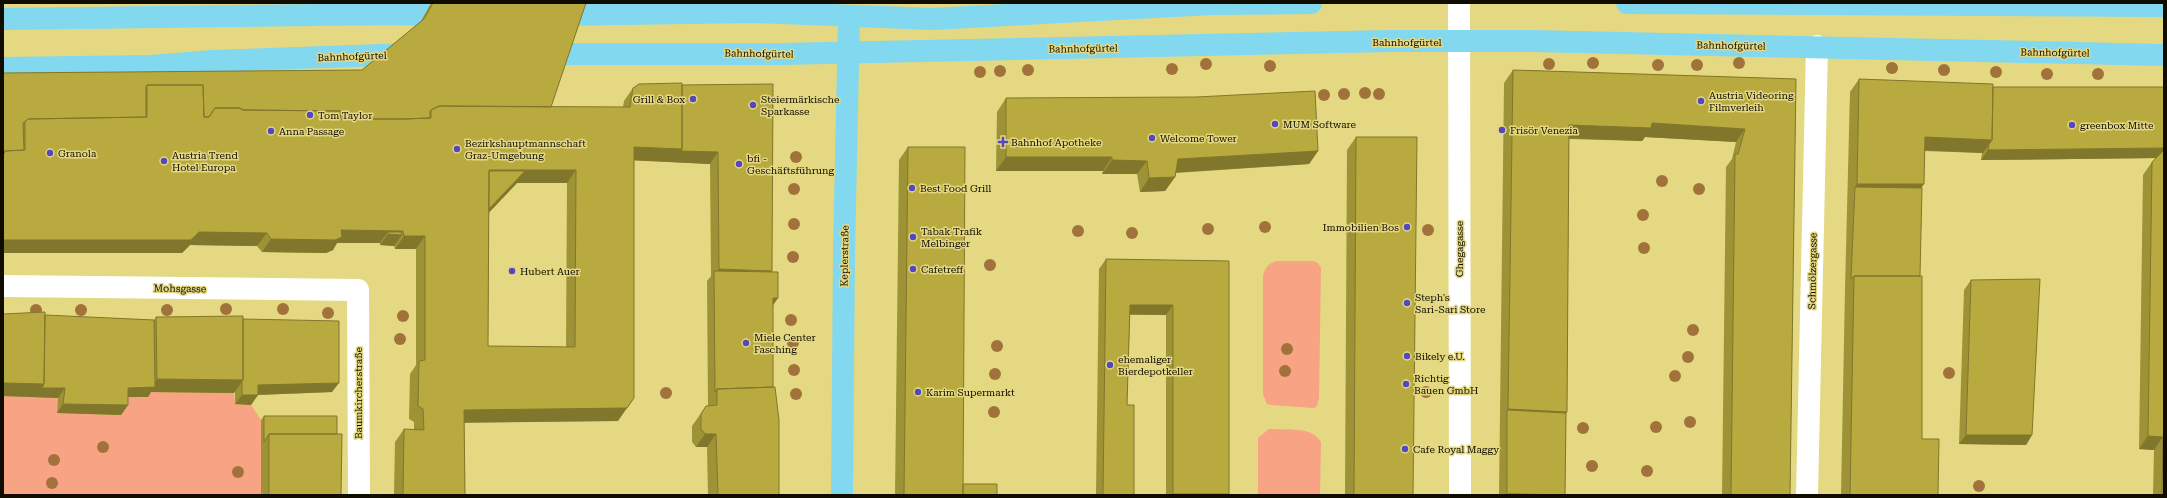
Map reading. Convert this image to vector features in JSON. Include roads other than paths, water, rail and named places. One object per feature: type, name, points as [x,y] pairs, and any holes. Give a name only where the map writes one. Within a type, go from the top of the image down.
[{"type":"main road","points":[[536,16],[755,12],[932,19],[1211,4],[1311,3]]},
{"type":"main road","points":[[1627,3],[2164,6]]},
{"type":"main road","points":[[3,19],[396,14],[473,16]]},
{"type":"main road","name":"Keplerstraße","points":[[842,495],[849,16]]},
{"type":"main road","name":"Bahnhofgürtel","points":[[517,54],[848,53],[1458,42],[1817,46],[2164,55]]},
{"type":"main road","name":"Bahnhofgürtel","points":[[3,68],[151,66],[213,61],[429,54]]},
{"type":"street","name":"Ghegagasse","points":[[1459,3],[1460,495]]},
{"type":"street","name":"Schmölzergasse","points":[[1807,495],[1817,46]]},
{"type":"street","name":"Mohsgasse","points":[[3,286],[358,290]]},
{"type":"street","name":"Baumkircherstraße","points":[[358,290],[359,495]]},
{"type":"place","name":"Grill & Box","points":[[693,99]]},
{"type":"place","name":"Austria Videoring Filmverleih","points":[[1701,101]]},
{"type":"place","name":"Steiermärkische Sparkasse","points":[[753,105]]},
{"type":"place","name":"Tom Taylor","points":[[310,115]]},
{"type":"place","name":"MUM Software","points":[[1275,124]]},
{"type":"place","name":"greenbox Mitte","points":[[2072,125]]},
{"type":"place","name":"Frisör Venezia","points":[[1502,130]]},
{"type":"place","name":"Anna Passage","points":[[271,131]]},
{"type":"place","name":"Welcome Tower","points":[[1152,138]]},
{"type":"place","name":"Bahnhof Apotheke","points":[[1003,142]]},
{"type":"place","name":"Bezirkshauptmannschaft Graz-Umgebung","points":[[457,149]]},
{"type":"place","name":"Granola","points":[[50,153]]},
{"type":"place","name":"Austria Trend Hotel Europa","points":[[164,161]]},
{"type":"place","name":"bfi - Geschäftsführung","points":[[739,164]]},
{"type":"place","name":"Best Food Grill","points":[[912,188]]},
{"type":"place","name":"Immobilien Bos","points":[[1407,227]]},
{"type":"place","name":"Tabak Trafik Melbinger","points":[[913,237]]},
{"type":"place","name":"Cafetreff","points":[[913,269]]},
{"type":"place","name":"Hubert Auer","points":[[512,271]]},
{"type":"place","name":"Steph's Sari-Sari Store","points":[[1407,303]]},
{"type":"place","name":"Miele Center Fasching","points":[[746,343]]},
{"type":"place","name":"Bikely e.U.","points":[[1407,356]]},
{"type":"place","name":"ehemaliger Bierdepotkeller","points":[[1110,365]]},
{"type":"place","name":"Richtig Bauen GmbH","points":[[1406,384]]},
{"type":"place","name":"Karim Supermarkt","points":[[918,392]]},
{"type":"place","name":"Cafe Royal Maggy","points":[[1405,449]]}]
